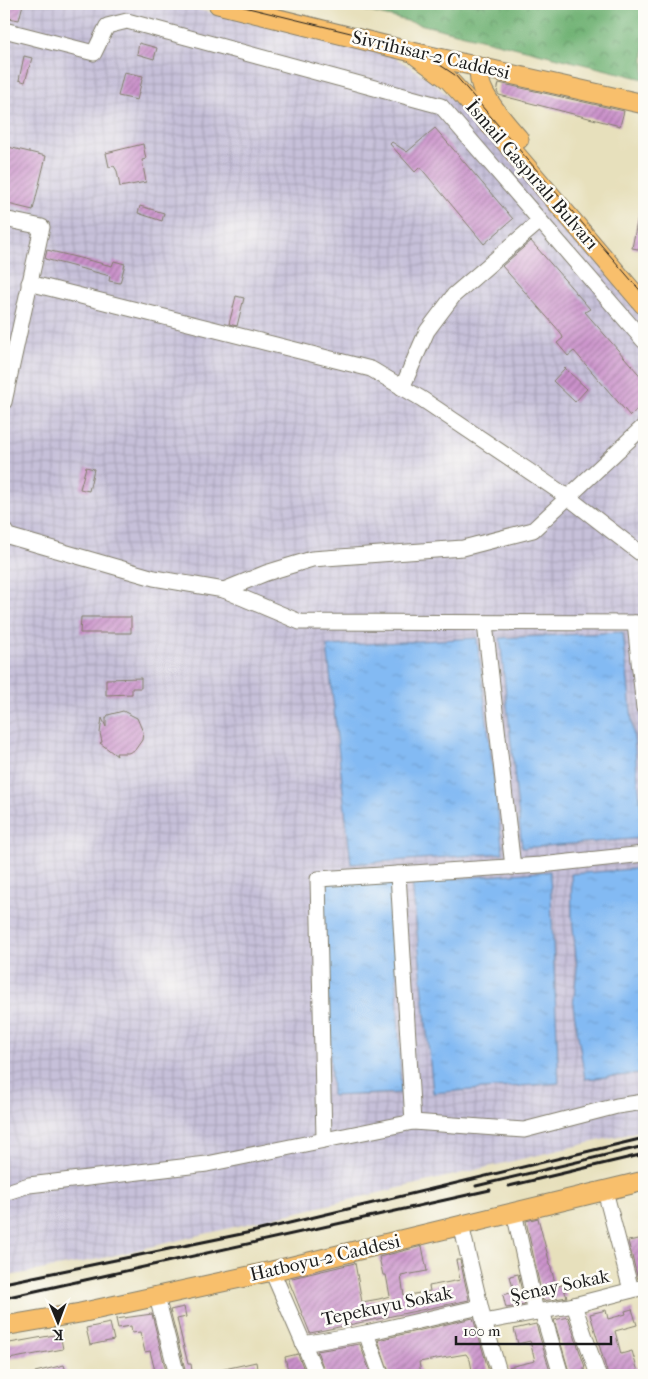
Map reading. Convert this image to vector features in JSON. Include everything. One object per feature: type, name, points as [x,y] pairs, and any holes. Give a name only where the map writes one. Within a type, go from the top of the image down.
[{"type":"main road","name":"Sivrihisar-2 Caddesi","points":[[218,4],[412,52],[644,103]]},
{"type":"main road","name":"Sivrihisar-2 Caddesi","points":[[253,4],[482,59],[644,103]]},
{"type":"main road","name":"İsmail Gaspıralı Bulvarı","points":[[412,52],[448,78],[502,138],[644,305]]},
{"type":"main road","points":[[484,68],[480,72],[480,82],[499,114],[644,286]]},
{"type":"main road","name":"Hatboyu-2 Caddesi","points":[[4,1326],[157,1297],[272,1271],[644,1181]]},
{"type":"street","points":[[4,30],[94,53],[107,26],[127,21],[440,106],[644,341]]},
{"type":"street","points":[[4,219],[42,227],[4,402]]},
{"type":"street","points":[[402,388],[427,331],[454,295],[540,220]]},
{"type":"street","points":[[30,283],[371,369],[569,498],[644,556]]},
{"type":"street","points":[[224,590],[266,573],[312,560],[463,548],[532,530],[569,498],[644,426]]},
{"type":"street","points":[[4,530],[8,536],[154,578],[224,590],[300,622],[640,623],[644,708]]},
{"type":"street","points":[[485,624],[513,867]]},
{"type":"street","points":[[324,1138],[318,879],[513,867],[644,854]]},
{"type":"street","points":[[398,874],[413,1122]]},
{"type":"street","points":[[4,1193],[29,1185],[207,1164],[324,1138],[413,1122],[524,1130],[616,1106],[644,1102]]},
{"type":"street","points":[[605,1191],[638,1289]]},
{"type":"street","points":[[514,1212],[539,1311],[561,1375]]},
{"type":"street","points":[[461,1225],[482,1314],[500,1375]]},
{"type":"street","points":[[272,1271],[316,1375]]},
{"type":"street","name":"Şenay Sokak","points":[[482,1314],[539,1311],[574,1305],[638,1289]]},
{"type":"street","points":[[157,1297],[177,1375]]},
{"type":"street","points":[[574,1305],[598,1375]]},
{"type":"street","name":"Tepekuyu Sokak","points":[[303,1344],[482,1314]]},
{"type":"street","points":[[366,1333],[380,1375]]},
{"type":"shaded area","points":[[4,4],[174,4],[391,55],[428,78],[478,122],[644,314],[644,1130],[99,1259],[4,1277]]},
{"type":"green space","points":[[338,4],[644,4],[644,79]]},
{"type":"water","points":[[623,632],[644,838],[522,848],[500,638]]},
{"type":"water","points":[[477,638],[503,853],[351,864],[327,646]]},
{"type":"water","points":[[644,868],[644,1068],[639,1074],[585,1079],[573,1006],[577,968],[572,918],[571,874]]},
{"type":"water","points":[[550,871],[559,1083],[433,1093],[412,882]]},
{"type":"water","points":[[393,880],[401,1093],[332,1096],[322,882]]},
{"type":"building","points":[[4,4],[23,4],[19,20],[4,17]]},
{"type":"building","points":[[139,43],[157,48],[154,59],[137,54]]},
{"type":"building","points":[[24,56],[32,58],[25,82],[19,80]]},
{"type":"building","points":[[124,72],[143,76],[137,100],[118,96]]},
{"type":"building","points":[[499,83],[624,111],[620,126],[499,95],[497,92]]},
{"type":"building","points":[[435,128],[513,219],[484,244],[420,167],[415,172],[390,144],[392,142],[407,152]]},
{"type":"building","points":[[143,144],[146,159],[142,160],[146,182],[120,187],[117,171],[114,166],[109,167],[106,153]]},
{"type":"building","points":[[4,146],[46,156],[33,210],[4,203]]},
{"type":"building","points":[[140,206],[164,213],[162,221],[138,213]]},
{"type":"building","points":[[640,207],[644,207],[644,250],[632,248]]},
{"type":"building","points":[[531,241],[590,309],[585,312],[644,380],[644,403],[630,416],[574,351],[568,356],[557,343],[563,338],[561,333],[502,266]]},
{"type":"building","points":[[47,250],[112,266],[114,261],[125,264],[120,283],[109,281],[110,276],[45,259]]},
{"type":"building","points":[[236,296],[244,298],[237,326],[229,324]]},
{"type":"building","points":[[565,368],[587,389],[575,402],[553,381]]},
{"type":"building","points":[[86,467],[94,469],[89,491],[80,489]]},
{"type":"building","points":[[81,617],[131,617],[131,633],[80,633]]},
{"type":"building","points":[[141,678],[141,688],[132,688],[132,694],[106,695],[106,679]]},
{"type":"building","points":[[123,711],[137,718],[143,732],[142,740],[135,750],[128,753],[116,753],[117,756],[100,743],[102,742],[100,733],[102,718],[106,727],[108,715]]},
{"type":"building","points":[[538,1218],[556,1287],[562,1285],[567,1297],[543,1301],[526,1221]]},
{"type":"building","points":[[644,1238],[644,1278],[638,1279],[628,1241]]},
{"type":"building","points":[[422,1246],[427,1271],[401,1276],[404,1296],[430,1291],[429,1286],[460,1280],[456,1260],[460,1260],[469,1300],[310,1333],[288,1279],[355,1263],[362,1302],[379,1299],[390,1296],[386,1275],[383,1275],[379,1257]]},
{"type":"building","points":[[518,1274],[525,1305],[506,1308],[503,1295],[514,1292],[510,1276]]},
{"type":"building","points":[[184,1307],[186,1317],[177,1319],[188,1364],[191,1364],[192,1371],[186,1373],[170,1310]]},
{"type":"building","points":[[632,1309],[637,1325],[615,1331],[621,1354],[632,1351],[639,1375],[608,1375],[590,1314],[606,1310],[608,1319],[626,1314],[625,1311]]},
{"type":"building","points":[[152,1314],[167,1375],[156,1375],[150,1351],[145,1352],[140,1332],[132,1333],[131,1326],[118,1328],[116,1319]]},
{"type":"building","points":[[568,1317],[585,1367],[585,1375],[570,1375],[554,1320]]},
{"type":"building","points":[[473,1318],[490,1375],[473,1375],[470,1360],[466,1354],[419,1362],[421,1374],[390,1375],[378,1340]]},
{"type":"building","points":[[110,1323],[114,1340],[90,1345],[86,1328]]},
{"type":"building","points":[[536,1324],[551,1375],[511,1375],[509,1367],[535,1361],[530,1341],[518,1344],[514,1329]]},
{"type":"building","points":[[60,1334],[63,1349],[4,1360],[4,1344]]},
{"type":"building","points":[[360,1344],[371,1375],[326,1375],[317,1351]]},
{"type":"building","points":[[298,1354],[305,1372],[289,1375],[285,1357]]},
{"type":"building","points":[[256,1362],[258,1375],[211,1375],[211,1372]]},
{"type":"building","points":[[64,1365],[67,1375],[36,1375],[35,1372]]},
{"type":"tram line","points":[[232,4],[416,49],[455,75],[644,295]]},
{"type":"railway","points":[[4,1283],[256,1231],[644,1138]]},
{"type":"railway","points":[[476,1186],[644,1146]]},
{"type":"railway","points":[[509,1186],[644,1154]]},
{"type":"railway","points":[[4,1298],[490,1190]]}]
